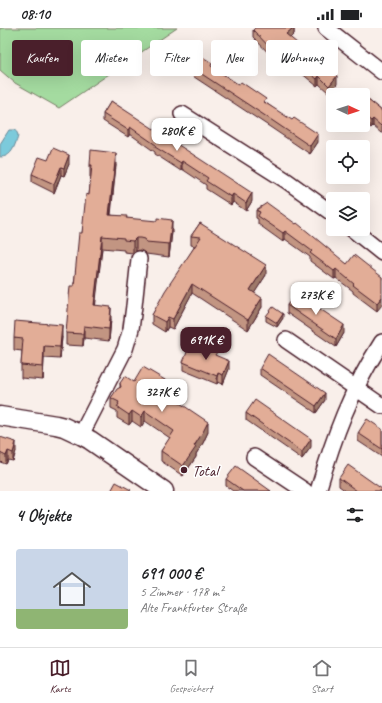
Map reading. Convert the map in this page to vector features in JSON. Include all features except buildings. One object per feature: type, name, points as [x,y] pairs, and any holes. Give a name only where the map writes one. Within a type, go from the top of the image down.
[{"type":"street","points":[[326,28],[382,72]]},
{"type":"street","points":[[182,114],[287,181],[326,209]]},
{"type":"street","points":[[361,236],[382,253]]},
{"type":"street","points":[[81,435],[125,349],[131,329],[139,259]]},
{"type":"street","points":[[286,340],[382,406]]},
{"type":"street","points":[[318,491],[335,435],[345,410],[368,365],[382,342]]},
{"type":"street","points":[[0,416],[64,427],[81,435],[159,489]]},
{"type":"street","points":[[254,457],[305,491]]},
{"type":"green space","points":[[0,28],[177,28],[159,40],[150,40],[150,46],[142,52],[142,40],[81,40],[81,76],[106,76],[59,108],[15,83],[0,70]]},
{"type":"water","points":[[9,130],[14,130],[18,135],[14,148],[6,156],[0,157],[0,144]]},
{"type":"place","name":"Total","points":[[184,470]]}]
